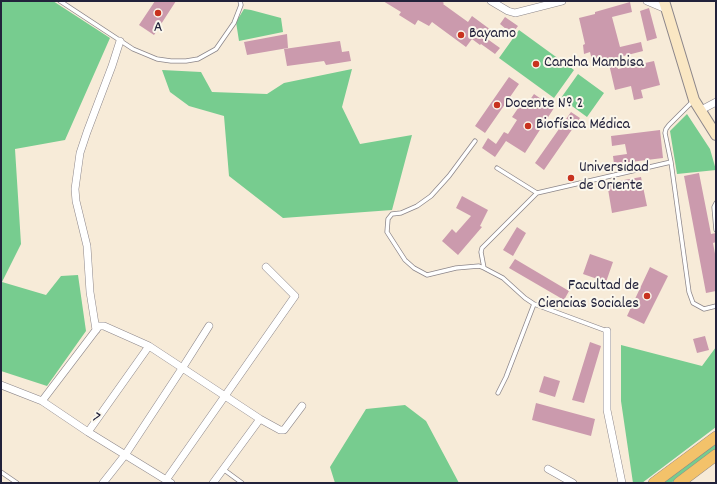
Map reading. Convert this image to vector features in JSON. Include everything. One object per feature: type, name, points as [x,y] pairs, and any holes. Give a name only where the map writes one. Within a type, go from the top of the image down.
[{"type":"main road","points":[[665,5],[694,100],[716,135]]},
{"type":"main road","points":[[654,483],[716,438]]},
{"type":"main road","points":[[679,483],[716,455]]},
{"type":"street","points":[[491,1],[515,14],[562,1]]},
{"type":"street","points":[[647,1],[665,5]]},
{"type":"street","points":[[96,330],[94,308],[90,292],[87,246],[76,201],[75,189],[82,146],[112,66],[120,40]]},
{"type":"street","points":[[701,110],[716,102]]},
{"type":"street","points":[[168,481],[295,296],[266,267]]},
{"type":"street","points":[[42,400],[99,326],[104,326],[149,346],[280,430],[284,430],[302,406]]},
{"type":"street","points":[[103,483],[124,455],[183,367],[208,326]]},
{"type":"street","points":[[607,331],[607,410],[622,483]]},
{"type":"street","points":[[88,432],[149,346]]},
{"type":"street","name":"7","points":[[1,385],[42,400],[88,432],[168,481]]},
{"type":"street","points":[[213,483],[260,418]]},
{"type":"street","points":[[548,469],[573,483]]},
{"type":"lane","points":[[60,1],[134,49],[157,59],[178,61],[198,59],[216,49],[222,43],[234,23],[241,5],[240,1]]},
{"type":"lane","points":[[694,100],[666,129],[665,133],[671,162],[689,292],[693,303],[704,309],[716,306]]},
{"type":"lane","points":[[475,141],[449,176],[431,196],[401,213],[392,214],[388,219],[387,232],[405,260],[414,268],[427,275],[456,268],[479,266],[503,278],[534,304],[607,331]]},
{"type":"lane","points":[[484,268],[481,252],[482,248],[537,194],[671,162]]},
{"type":"lane","points":[[497,168],[537,194]]},
{"type":"lane","points":[[716,203],[714,207],[716,230]]},
{"type":"lane","points":[[498,393],[506,377],[534,304]]},
{"type":"lane","points":[[223,469],[242,483]]},
{"type":"lane","points":[[1,472],[17,483]]},
{"type":"green space","points":[[1,1],[53,1],[110,38],[65,140],[15,149],[21,244],[2,282],[46,295],[61,276],[78,275],[86,331],[47,386],[1,371]]},
{"type":"green space","points":[[244,9],[281,18],[283,32],[239,41],[236,22]]},
{"type":"green space","name":"Cancha Mambisa","points":[[519,30],[574,70],[554,98],[499,58]]},
{"type":"green space","points":[[352,69],[342,107],[360,144],[412,135],[392,210],[283,218],[229,176],[224,116],[189,106],[170,92],[162,70],[201,72],[212,92],[267,94],[284,83]]},
{"type":"green space","points":[[578,74],[604,93],[587,117],[561,98]]},
{"type":"green space","points":[[687,114],[710,149],[716,170],[677,174],[670,131]]},
{"type":"green space","points":[[621,345],[702,366],[716,347],[716,427],[642,483],[633,483],[621,401]]},
{"type":"green space","points":[[405,405],[426,421],[459,483],[335,483],[330,467],[366,409]]},
{"type":"green space","points":[[716,443],[716,450],[671,483],[661,483]]},
{"type":"building","name":"A","points":[[155,1],[176,1],[154,35],[139,25]]},
{"type":"building","points":[[383,1],[441,1],[468,22],[472,16],[491,30],[486,38],[500,48],[495,54],[472,39],[466,47],[432,22],[429,26],[418,20],[415,25],[399,15],[401,12]]},
{"type":"building","points":[[630,2],[632,12],[612,17],[620,47],[641,42],[643,51],[616,58],[618,69],[654,61],[660,85],[641,90],[643,98],[634,100],[631,86],[615,90],[608,60],[593,64],[590,52],[584,54],[583,45],[585,44],[579,18]]},
{"type":"building","points":[[649,8],[657,38],[647,41],[640,11]]},
{"type":"building","points":[[505,17],[518,26],[512,34],[500,24]]},
{"type":"building","points":[[287,34],[288,48],[247,55],[244,42]]},
{"type":"building","points":[[340,41],[342,52],[349,51],[351,61],[326,65],[324,61],[287,66],[284,49]]},
{"type":"building","name":"Docente Nº 2","points":[[509,77],[519,84],[485,133],[475,126]]},
{"type":"building","name":"Biofísica Médica","points":[[534,94],[554,108],[525,153],[506,141],[495,157],[482,148],[488,138],[496,144],[504,132],[508,134],[517,120],[512,117],[521,104],[525,107]]},
{"type":"building","points":[[571,112],[580,118],[544,170],[535,163]]},
{"type":"building","points":[[660,130],[663,158],[614,164],[613,156],[627,154],[625,144],[612,146],[611,136]]},
{"type":"building","points":[[699,173],[711,234],[716,233],[716,242],[713,243],[716,259],[716,291],[706,293],[684,176]]},
{"type":"building","points":[[641,177],[647,206],[612,213],[607,183]]},
{"type":"building","points":[[462,196],[488,210],[480,226],[482,227],[458,255],[442,241],[452,229],[456,233],[471,216],[456,208]]},
{"type":"building","points":[[517,227],[526,233],[513,256],[503,250]]},
{"type":"building","points":[[590,254],[613,262],[606,282],[583,274]]},
{"type":"building","points":[[515,259],[569,291],[564,300],[509,268]]},
{"type":"building","name":"Facultad de Ciencias Sociales","points":[[650,267],[668,276],[644,324],[627,316]]},
{"type":"building","points":[[705,336],[709,350],[697,353],[693,339]]},
{"type":"building","points":[[590,342],[601,346],[584,403],[572,400]]},
{"type":"building","points":[[544,376],[560,381],[555,397],[539,392]]},
{"type":"building","points":[[536,403],[595,419],[591,436],[532,420]]},
{"type":"place","name":"A","points":[[158,13]]},
{"type":"place","name":"Bayamo","points":[[461,35]]},
{"type":"place","name":"Cancha Mambisa","points":[[536,64]]},
{"type":"place","name":"Docente Nº 2","points":[[497,105]]},
{"type":"place","name":"Biofísica Médica","points":[[528,126]]},
{"type":"place","name":"Universidad de Oriente","points":[[571,178]]},
{"type":"place","name":"Facultad de Ciencias Sociales","points":[[647,296]]}]
